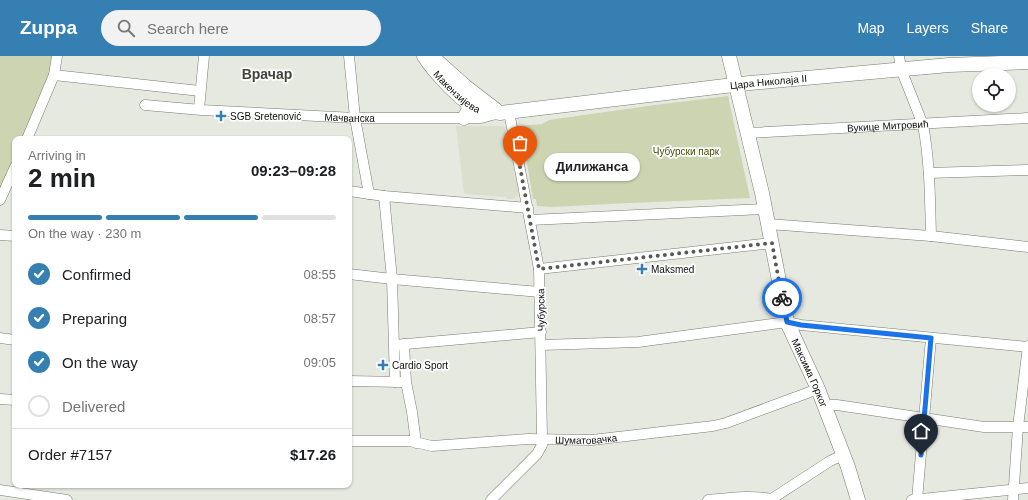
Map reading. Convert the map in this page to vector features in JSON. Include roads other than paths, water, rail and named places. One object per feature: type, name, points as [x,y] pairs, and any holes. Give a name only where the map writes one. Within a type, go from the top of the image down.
[{"type":"main road","name":"Макензијева","points":[[424,56],[428,63],[446,83],[467,102],[479,109],[505,112]]},
{"type":"main road","name":"Макензијева","points":[[430,56],[478,97],[505,112]]},
{"type":"main road","name":"Максима Горког","points":[[729,56],[765,209],[787,322],[818,389],[853,482],[858,500]]},
{"type":"main road","name":"Цара Николаја II","points":[[505,112],[736,85],[900,63],[949,65],[1007,59],[1028,62]]},
{"type":"main road","points":[[464,118],[469,110],[467,102]]},
{"type":"street","points":[[28,136],[54,75],[57,56]]},
{"type":"street","points":[[199,110],[204,56]]},
{"type":"street","points":[[349,56],[355,118],[369,194]]},
{"type":"street","points":[[900,63],[923,125],[930,173],[932,236]]},
{"type":"street","points":[[54,75],[200,91]]},
{"type":"street","name":"Мачванска","points":[[145,105],[199,110],[355,118],[481,118],[505,112]]},
{"type":"street","name":"Чубурска","points":[[491,500],[538,454],[542,445],[539,269],[528,208],[505,112]]},
{"type":"street","name":"Вукице Митровић","points":[[748,133],[923,125],[1028,118]]},
{"type":"street","points":[[930,173],[1028,170]]},
{"type":"street","points":[[0,200],[12,174]]},
{"type":"street","points":[[352,191],[384,196],[528,208]]},
{"type":"street","points":[[384,196],[400,344],[401,382],[412,412],[416,442]]},
{"type":"street","points":[[530,220],[765,209]]},
{"type":"street","points":[[768,224],[932,236],[1028,246]]},
{"type":"street","points":[[0,234],[12,236]]},
{"type":"street","points":[[539,269],[772,243]]},
{"type":"street","points":[[352,274],[392,280],[540,292]]},
{"type":"street","points":[[541,345],[638,342],[787,322],[801,325],[931,338],[1028,346],[1023,427],[1014,495]]},
{"type":"street","points":[[400,344],[541,332]]},
{"type":"street","points":[[0,338],[12,340]]},
{"type":"street","points":[[931,338],[916,500],[1014,495],[1028,488]]},
{"type":"street","points":[[352,381],[401,382]]},
{"type":"street","name":"Шуматовачка","points":[[352,441],[416,442],[432,446],[542,438],[571,440],[606,439],[708,427],[726,423],[818,389]]},
{"type":"street","points":[[0,399],[12,400]]},
{"type":"street","points":[[824,405],[837,405],[984,427],[1023,427]]},
{"type":"street","points":[[708,500],[746,496],[757,496],[771,499],[830,461],[843,455]]},
{"type":"street","points":[[0,490],[67,500]]},
{"type":"place","name":"SGB Sretenović","points":[[221,116]]},
{"type":"place","name":"Дилижанса","points":[[520,167]]},
{"type":"place","name":"Maksmed","points":[[642,269]]},
{"type":"place","name":"Cardio Sport","points":[[383,365]]},
{"type":"district","name":"Врачар","points":[[267,74]]},
{"type":"park label","name":"Чубурски парк","points":[[686,151]]}]
